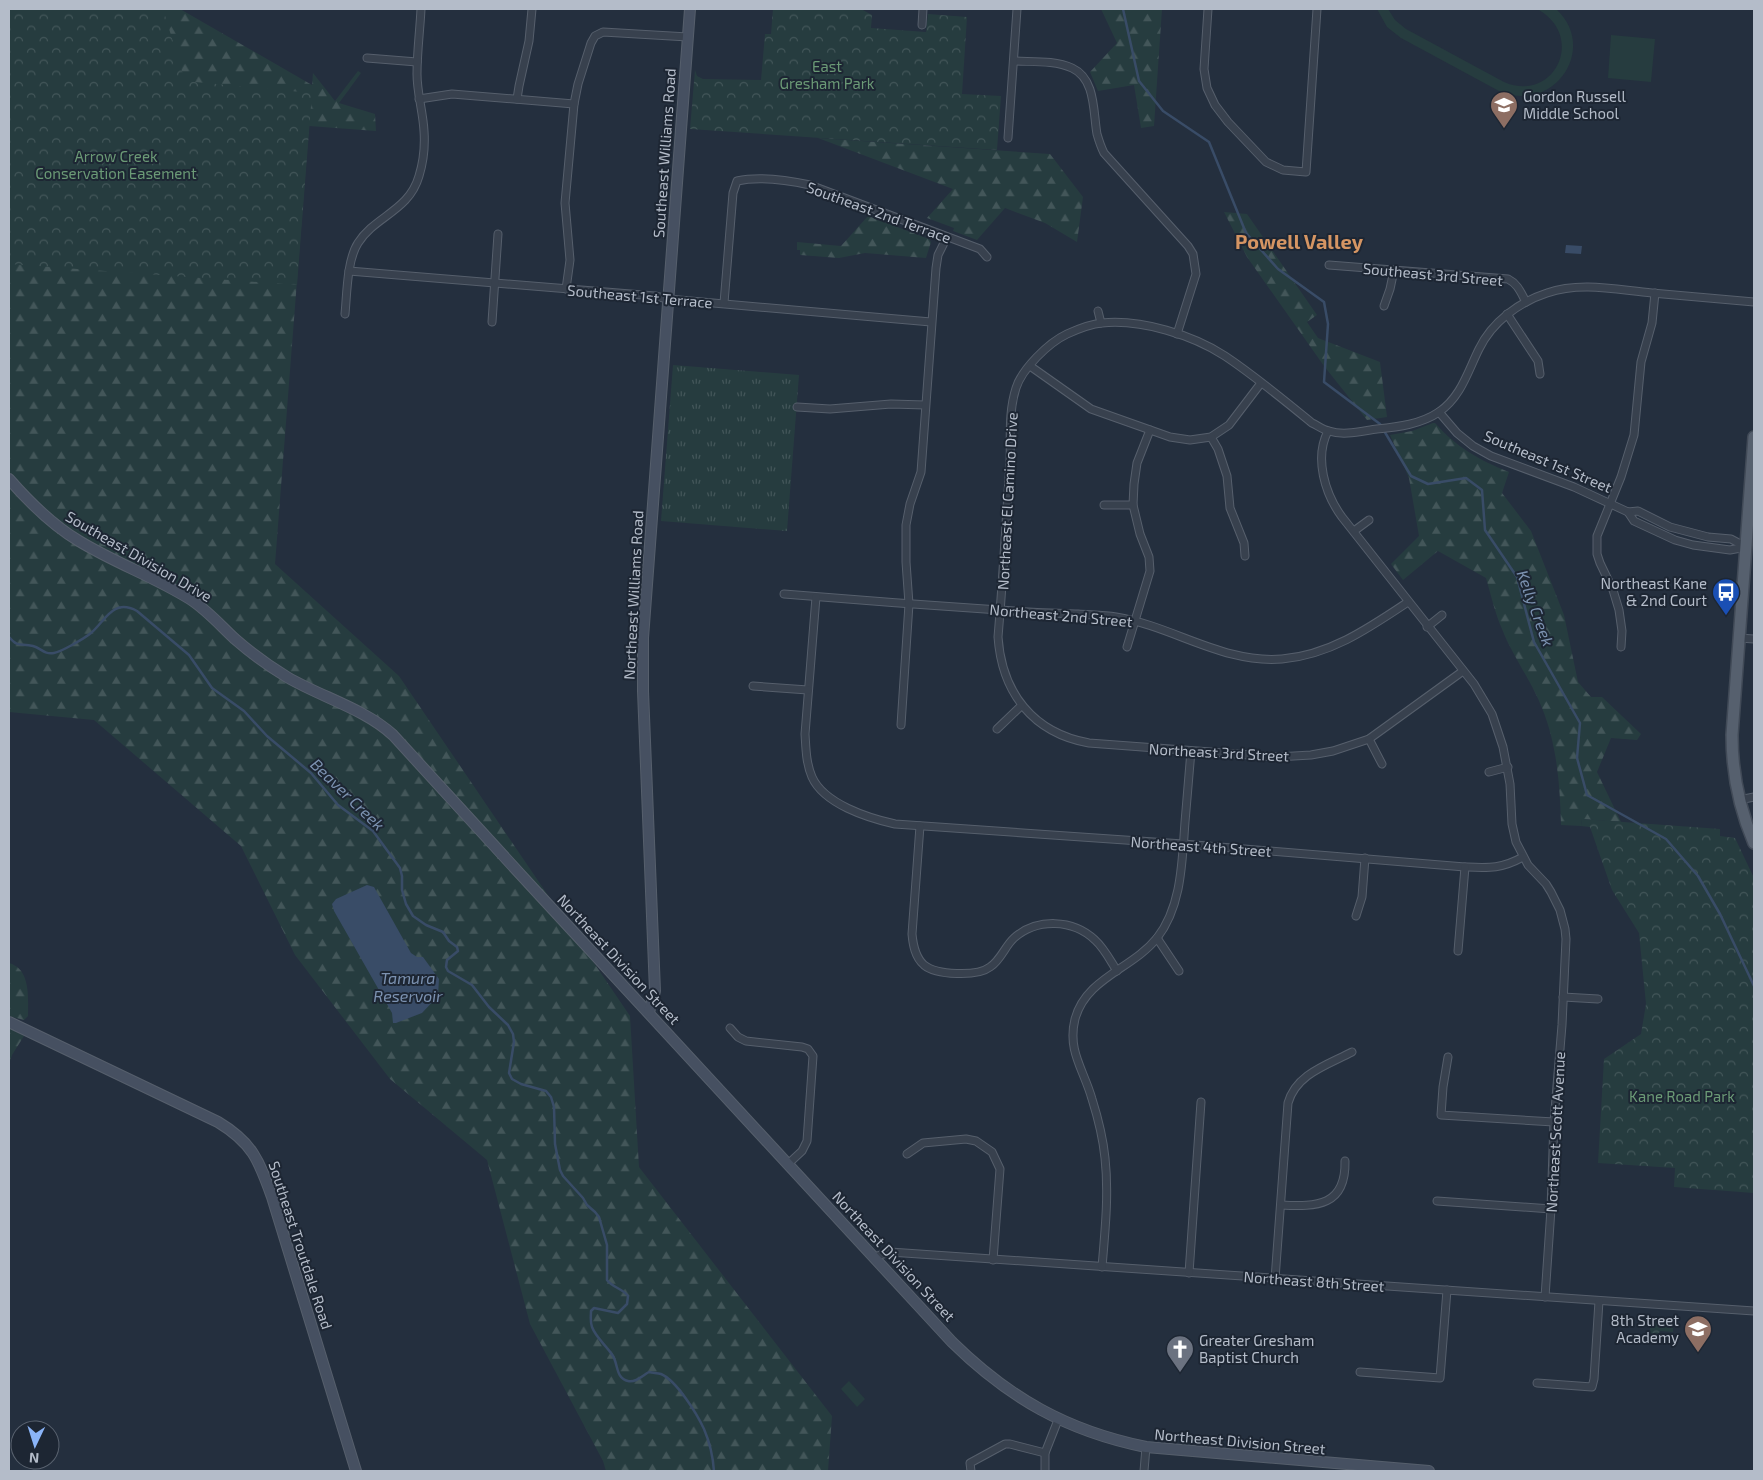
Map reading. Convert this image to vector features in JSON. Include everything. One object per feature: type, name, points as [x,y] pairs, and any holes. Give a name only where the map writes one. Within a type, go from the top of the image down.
[{"type":"main road","points":[[1754,437],[1750,547],[1739,638],[1732,735],[1733,764],[1739,800],[1754,843]]},
{"type":"street","points":[[345,314],[349,271],[357,244],[369,229],[398,209],[409,197],[419,178],[423,158],[424,131],[419,99],[417,62],[422,9]]},
{"type":"street","points":[[517,99],[530,41],[532,9]]},
{"type":"street","name":"Southeast Williams Road","points":[[668,299],[690,9]]},
{"type":"street","points":[[922,25],[923,9]]},
{"type":"street","points":[[1008,138],[1016,9]]},
{"type":"street","points":[[1208,9],[1204,69],[1207,88],[1215,106],[1266,162],[1283,170],[1306,172],[1317,9]]},
{"type":"street","points":[[566,289],[570,260],[565,203],[574,104],[578,84],[591,43],[595,36],[604,32],[688,37]]},
{"type":"street","points":[[367,58],[417,62]]},
{"type":"street","points":[[1014,61],[1052,63],[1072,68],[1086,79],[1091,92],[1098,136],[1104,153],[1188,246],[1193,254],[1196,274],[1178,334]]},
{"type":"street","points":[[419,99],[452,94],[574,104]]},
{"type":"street","name":"Southeast 2nd Terrace","points":[[724,303],[733,193],[737,181],[749,178],[810,185],[980,249],[988,257]]},
{"type":"street","points":[[492,322],[498,234]]},
{"type":"street","points":[[901,725],[909,604],[906,525],[910,504],[921,472],[936,268],[938,255],[947,237]]},
{"type":"street","name":"Southeast 3rd Street","points":[[1329,265],[1508,280],[1517,286],[1526,302]]},
{"type":"street","points":[[1384,306],[1394,270]]},
{"type":"street","name":"Southeast 1st Terrace","points":[[349,271],[655,296],[668,299],[931,322]]},
{"type":"street","points":[[1328,431],[1343,433],[1413,424],[1439,412],[1453,399],[1464,383],[1480,347],[1507,314],[1526,302],[1557,290],[1580,287],[1754,302]]},
{"type":"street","points":[[1621,647],[1622,631],[1619,610],[1613,590],[1600,563],[1597,545],[1600,527],[1624,470],[1634,435],[1641,362],[1652,323],[1655,293]]},
{"type":"street","name":"Northeast Williams Road","points":[[649,1012],[655,991],[642,648],[668,299]]},
{"type":"street","points":[[1098,312],[1100,323]]},
{"type":"street","points":[[1507,314],[1538,360],[1540,374]]},
{"type":"street","name":"Northeast El Camino Drive","points":[[1001,610],[1011,446],[1010,410],[1017,386],[1030,366],[1047,346],[1060,337],[1080,328],[1100,323],[1144,326],[1178,334],[1224,355],[1312,422],[1328,431]]},
{"type":"street","points":[[1030,366],[1091,409],[1185,440],[1200,440],[1212,437],[1229,425],[1261,383]]},
{"type":"street","points":[[797,407],[830,409],[890,404],[925,405]]},
{"type":"street","name":"Southeast 1st Street","points":[[1439,412],[1457,433],[1491,456],[1574,487],[1610,503],[1628,512],[1634,521],[1675,540],[1693,545],[1730,550],[1750,547]]},
{"type":"street","points":[[1127,647],[1150,571],[1149,557],[1140,534],[1132,504],[1137,463],[1150,430]]},
{"type":"street","name":"Northeast Scott Avenue","points":[[1328,431],[1325,437],[1322,467],[1325,485],[1336,510],[1484,698],[1498,730],[1508,767],[1512,824],[1516,842],[1534,873],[1546,884],[1560,910],[1566,939],[1564,997],[1554,1122],[1545,1297]]},
{"type":"street","points":[[1212,437],[1227,476],[1230,508],[1244,543],[1245,556]]},
{"type":"street","name":"Southeast Division Drive","points":[[9,479],[37,509],[71,536],[92,549],[190,599],[213,617],[246,648],[288,678],[388,729],[469,817]]},
{"type":"street","points":[[1104,505],[1132,504]]},
{"type":"street","name":"Southeast 1st Street","points":[[1628,512],[1638,511],[1670,527],[1688,533],[1731,539],[1750,547]]},
{"type":"street","points":[[1354,531],[1369,520]]},
{"type":"street","name":"Northeast 2nd Street","points":[[784,594],[909,604],[1113,616],[1160,627],[1235,655],[1265,659],[1283,659],[1318,652],[1343,642],[1408,602]]},
{"type":"street","name":"Northeast 4th Street","points":[[816,596],[808,690],[806,752],[813,779],[820,788],[838,803],[877,820],[920,826],[1183,844],[1465,867],[1500,868],[1508,866],[1523,857]]},
{"type":"street","name":"Northeast 3rd Street","points":[[1001,610],[998,637],[1000,656],[1021,706],[1045,726],[1062,735],[1080,741],[1277,757],[1300,756],[1333,750],[1369,740],[1463,671]]},
{"type":"street","points":[[1427,627],[1442,615]]},
{"type":"street","points":[[1739,638],[1754,640]]},
{"type":"street","points":[[753,686],[808,690]]},
{"type":"street","points":[[997,729],[1021,706]]},
{"type":"street","points":[[1369,740],[1382,764]]},
{"type":"street","points":[[1102,1267],[1107,1200],[1105,1158],[1092,1097],[1074,1054],[1072,1036],[1075,1018],[1082,1002],[1093,987],[1133,960],[1157,938],[1171,912],[1178,888],[1191,751]]},
{"type":"street","points":[[1489,772],[1508,767]]},
{"type":"street","points":[[1739,800],[1754,797]]},
{"type":"street","name":"Northeast Division Street","points":[[469,817],[874,1257],[974,1363],[1008,1390],[1058,1420],[1104,1437],[1146,1448],[1429,1471]]},
{"type":"street","points":[[920,826],[912,934],[916,953],[924,966],[933,970],[967,974],[984,971],[998,960],[1008,944],[1022,932],[1040,925],[1058,923],[1077,928],[1093,937],[1100,944],[1117,971]]},
{"type":"street","points":[[1356,916],[1362,898],[1365,858]]},
{"type":"street","points":[[1458,951],[1465,867]]},
{"type":"street","points":[[1157,938],[1179,971]]},
{"type":"street","points":[[1564,997],[1598,999]]},
{"type":"street","name":"Southeast Troutdale Road","points":[[9,1022],[218,1122],[237,1135],[250,1148],[262,1168],[272,1197],[356,1471]]},
{"type":"street","points":[[730,1028],[738,1037],[746,1041],[802,1047],[808,1049],[813,1056],[807,1141],[802,1151],[788,1164]]},
{"type":"street","points":[[1275,1279],[1288,1103],[1291,1094],[1301,1080],[1309,1074],[1352,1052]]},
{"type":"street","points":[[1448,1057],[1441,1115],[1554,1122]]},
{"type":"street","points":[[1189,1273],[1201,1102]]},
{"type":"street","points":[[907,1154],[923,1143],[966,1139],[976,1141],[992,1152],[1000,1169],[993,1260]]},
{"type":"street","points":[[1281,1205],[1308,1206],[1328,1200],[1342,1184],[1345,1176],[1345,1161]]},
{"type":"street","points":[[1438,1201],[1551,1209]]},
{"type":"street","name":"Northeast 8th Street","points":[[874,1257],[890,1252],[1754,1311]]},
{"type":"street","points":[[1360,1372],[1440,1378],[1447,1290]]},
{"type":"street","points":[[1538,1383],[1592,1387],[1599,1301]]},
{"type":"street","points":[[1045,1471],[1045,1453],[1058,1420]]},
{"type":"street","points":[[971,1471],[970,1463],[1005,1444],[1045,1453]]},
{"type":"street","points":[[1144,1471],[1146,1448]]},
{"type":"green space","points":[[9,9],[180,9],[312,85],[313,73],[335,101],[358,71],[361,73],[339,103],[375,114],[376,131],[309,126],[275,564],[399,676],[630,1016],[639,1167],[832,1416],[828,1471],[606,1471],[603,1461],[530,1324],[487,1160],[390,1079],[295,955],[241,846],[94,720],[9,712]]},
{"type":"green space","name":"Arrow Creek Conservation Easement","points":[[9,9],[163,9],[185,81],[312,93],[297,285],[9,264]]},
{"type":"green space","name":"East Gresham Park","points":[[773,9],[861,9],[872,15],[871,28],[926,32],[928,14],[967,17],[962,94],[1001,96],[997,150],[690,129],[695,70],[697,76],[703,79],[761,80],[765,34],[771,34]]},
{"type":"green space","points":[[1101,9],[1162,9],[1154,126],[1141,128],[1134,85],[1098,91],[1090,72],[1117,43]]},
{"type":"green space","points":[[1377,9],[1388,9],[1395,20],[1406,29],[1504,82],[1522,86],[1537,84],[1550,76],[1558,64],[1562,50],[1560,35],[1552,21],[1537,9],[1556,9],[1568,25],[1573,42],[1571,58],[1564,74],[1553,86],[1537,94],[1519,96],[1499,91],[1401,38],[1387,27]]},
{"type":"green space","points":[[1611,35],[1655,39],[1651,82],[1608,78]]},
{"type":"green space","points":[[818,138],[1050,154],[1083,197],[1077,242],[1045,223],[1005,208],[977,240],[953,231],[954,228],[927,218],[953,189]]},
{"type":"green space","points":[[1224,212],[1247,214],[1317,315],[1307,322],[1318,338],[1380,362],[1387,417],[1367,420],[1324,366],[1247,257]]},
{"type":"green space","points":[[868,216],[929,239],[931,242],[926,258],[865,253],[839,258],[800,255],[800,250],[797,250],[797,242],[841,246]]},
{"type":"green space","points":[[673,365],[799,375],[787,531],[661,521]]},
{"type":"green space","points":[[1433,423],[1469,452],[1509,472],[1502,493],[1531,531],[1564,615],[1578,682],[1591,697],[1602,697],[1641,734],[1637,740],[1611,738],[1597,772],[1621,822],[1582,819],[1581,826],[1561,825],[1557,765],[1547,722],[1538,698],[1502,629],[1486,578],[1438,551],[1403,580],[1391,564],[1419,536],[1409,478],[1390,435],[1412,431]]},
{"type":"green space","name":"Kane Road Park","points":[[1582,819],[1720,829],[1720,836],[1735,838],[1754,878],[1754,1193],[1674,1187],[1675,1168],[1598,1163],[1604,1059],[1641,1034],[1646,1004],[1639,933],[1612,890],[1590,827],[1581,826]]},
{"type":"green space","points":[[9,963],[21,971],[27,985],[28,1016],[24,1020],[9,1016]]},
{"type":"green space","points":[[9,1028],[24,1036],[12,1055],[9,1064]]},
{"type":"green space","points":[[1650,1321],[1669,1322],[1673,1332],[1660,1331],[1658,1335],[1650,1338]]},
{"type":"green space","points":[[849,1381],[865,1399],[857,1407],[841,1389]]},
{"type":"water","points":[[1566,245],[1582,246],[1581,254],[1565,253]]},
{"type":"water","name":"Tamura Reservoir","points":[[367,885],[374,887],[411,953],[417,957],[423,957],[439,979],[438,996],[422,1013],[396,1023],[393,1023],[392,1013],[334,911],[332,904],[336,899]]},
{"type":"waterway","name":"Kelly Creek","points":[[1123,9],[1139,81],[1163,111],[1209,142],[1246,233],[1278,269],[1324,302],[1328,324],[1324,382],[1380,424],[1411,476],[1428,484],[1466,478],[1482,490],[1485,530],[1517,577],[1534,642],[1580,723],[1577,758],[1587,795],[1666,839],[1698,876],[1720,914],[1754,986]]},
{"type":"waterway","name":"Beaver Creek","points":[[9,637],[17,644],[33,646],[45,652],[54,653],[67,648],[88,635],[116,609],[122,607],[137,611],[189,655],[212,688],[244,711],[267,736],[311,773],[338,805],[373,831],[400,868],[402,890],[406,904],[413,916],[426,925],[443,932],[449,941],[457,947],[458,951],[447,960],[446,967],[448,971],[472,985],[489,1007],[508,1025],[513,1034],[514,1042],[509,1073],[512,1079],[521,1084],[546,1091],[551,1097],[554,1107],[555,1144],[560,1170],[587,1205],[599,1217],[607,1245],[607,1280],[628,1296],[627,1304],[618,1313],[594,1308],[591,1311],[591,1323],[594,1331],[615,1359],[619,1374],[624,1380],[634,1381],[649,1372],[661,1374],[680,1391],[692,1407],[704,1429],[711,1450],[714,1471]]},
{"type":"place","name":"Gordon Russell Middle School","points":[[1504,129]]},
{"type":"place","name":"Northeast Kane & 2nd Court","points":[[1726,616]]},
{"type":"place","name":"8th Street Academy","points":[[1698,1353]]},
{"type":"place","name":"Greater Gresham Baptist Church","points":[[1180,1373]]},
{"type":"district","name":"Powell Valley","points":[[1299,241]]}]
